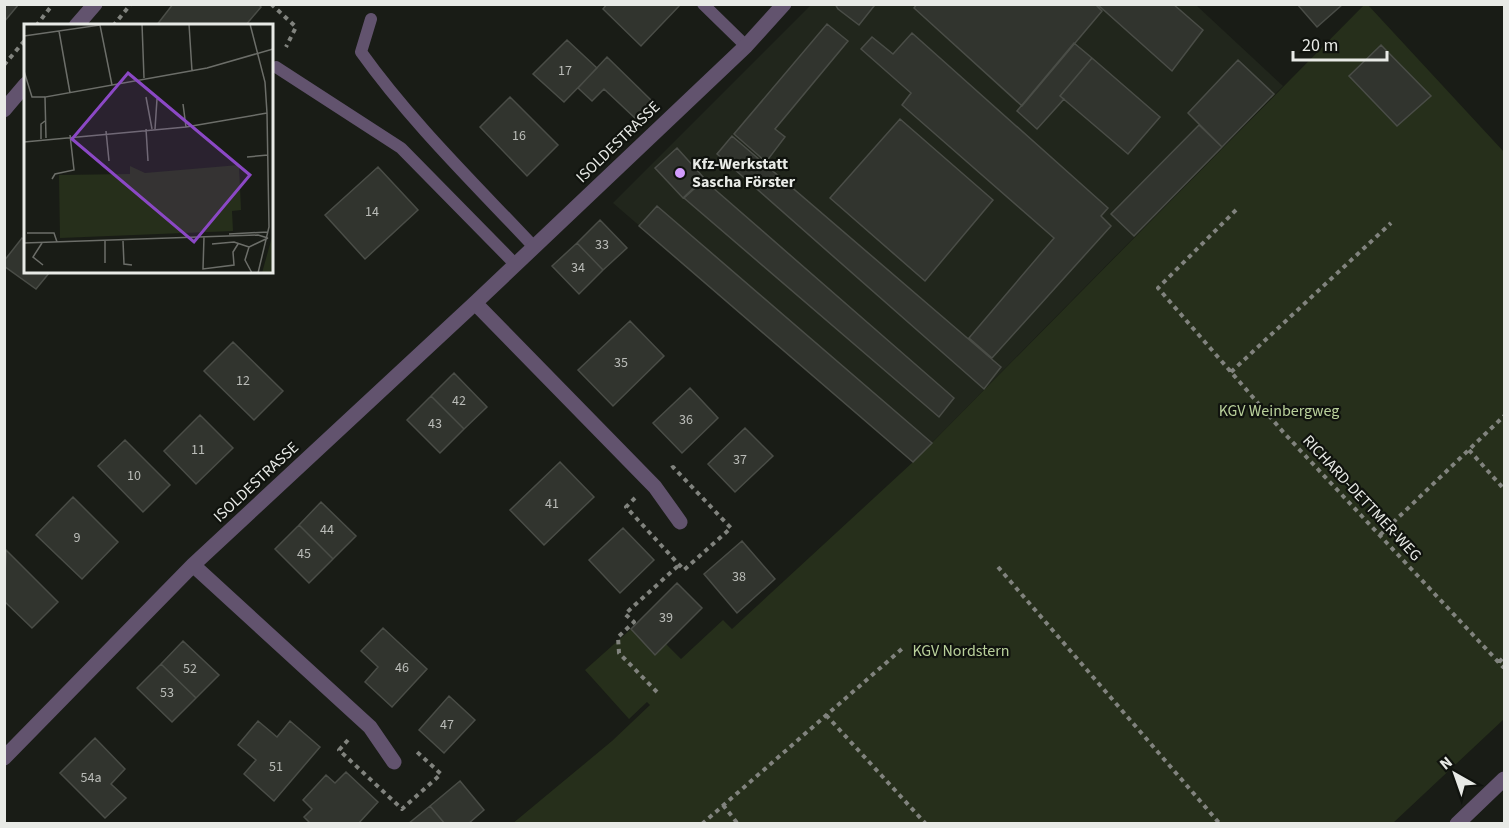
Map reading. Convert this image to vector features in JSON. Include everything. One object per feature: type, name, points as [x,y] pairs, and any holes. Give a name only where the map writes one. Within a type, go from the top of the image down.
[{"type":"street","points":[[78,24],[95,4]]},
{"type":"street","name":"ISOLDESTRASSE","points":[[4,758],[193,565],[475,303],[746,46],[784,4]]},
{"type":"street","points":[[4,110],[24,86]]},
{"type":"street","points":[[475,303],[655,488],[680,522]]},
{"type":"street","points":[[193,565],[370,726],[394,762]]},
{"type":"street","points":[[1457,824],[1504,779]]},
{"type":"lane","points":[[703,4],[746,46]]},
{"type":"lane","points":[[371,19],[361,52],[377,75],[424,130],[534,247]]},
{"type":"lane","points":[[276,67],[401,148],[515,264]]},
{"type":"path","points":[[38,24],[53,4]]},
{"type":"path","points":[[115,24],[131,4]]},
{"type":"path","points":[[271,4],[296,27]]},
{"type":"path","points":[[4,65],[24,41]]},
{"type":"path","name":"RICHARD-DETTMER-WEG","points":[[1236,210],[1158,288],[1284,433],[1504,668]]},
{"type":"path","points":[[1231,372],[1391,223]]},
{"type":"path","points":[[1380,535],[1504,416]]},
{"type":"path","points":[[1469,450],[1504,489]]},
{"type":"path","points":[[657,692],[620,653],[618,637],[634,622],[626,614],[679,565]]},
{"type":"path","points":[[998,567],[1220,824]]},
{"type":"path","points":[[702,824],[903,648]]},
{"type":"path","points":[[1499,662],[1504,657]]},
{"type":"path","points":[[826,715],[926,824]]},
{"type":"path","points":[[723,805],[738,824]]},
{"type":"shaded area","points":[[811,5],[1196,5],[1283,86],[913,462],[613,203]]},
{"type":"green space","points":[[1364,5],[1368,5],[1504,152],[1504,719],[1393,823],[512,824],[612,741],[650,705],[647,702],[629,719],[585,670],[631,629],[655,655],[666,644],[681,659],[723,620],[732,629],[913,462]]},
{"type":"building","points":[[4,4],[19,4],[4,22]]},
{"type":"building","points":[[173,4],[258,4],[261,7],[247,24],[158,24]]},
{"type":"building","points":[[607,4],[681,4],[641,46],[603,9]]},
{"type":"building","points":[[835,4],[872,4],[874,6],[859,25]]},
{"type":"building","points":[[917,4],[1095,4],[1102,11],[1022,106],[914,8]]},
{"type":"building","points":[[1097,4],[1173,4],[1203,30],[1172,71]]},
{"type":"building","points":[[1297,4],[1343,4],[1317,27]]},
{"type":"building","points":[[827,24],[848,41],[775,129],[785,137],[766,162],[734,134]]},
{"type":"building","points":[[912,33],[1108,208],[1101,216],[1111,226],[992,358],[969,338],[1054,238],[902,105],[911,93],[861,49],[872,37],[893,54]]},
{"type":"building","points":[[567,40],[597,68],[564,102],[533,74]]},
{"type":"building","points":[[1074,43],[1092,58],[1060,96],[1064,99],[1037,129],[1017,111]]},
{"type":"building","points":[[1381,45],[1431,96],[1397,126],[1349,76]]},
{"type":"building","points":[[607,57],[654,103],[636,119],[604,89],[592,101],[578,88]]},
{"type":"building","points":[[1092,58],[1160,117],[1128,154],[1060,96]]},
{"type":"building","points":[[1238,60],[1274,94],[1222,147],[1188,113]]},
{"type":"building","points":[[510,97],[558,145],[527,176],[480,127]]},
{"type":"building","points":[[900,119],[993,200],[925,281],[830,198]]},
{"type":"building","points":[[1199,125],[1222,147],[1134,236],[1111,214]]},
{"type":"building","points":[[732,136],[1001,367],[984,389],[717,154]]},
{"type":"building","name":"Kfz-Werkstatt Sascha Förster","points":[[677,148],[704,178],[683,198],[655,168]]},
{"type":"building","points":[[378,167],[418,210],[365,259],[325,215]]},
{"type":"building","points":[[704,180],[954,398],[939,417],[684,198]]},
{"type":"building","points":[[657,206],[932,443],[913,462],[639,226]]},
{"type":"building","points":[[600,220],[627,248],[603,270],[577,243]]},
{"type":"building","points":[[22,238],[24,240],[24,273],[49,273],[36,289],[4,266],[4,261]]},
{"type":"building","points":[[577,243],[603,270],[579,294],[552,266]]},
{"type":"building","points":[[630,321],[664,356],[613,406],[578,370]]},
{"type":"building","points":[[233,342],[283,391],[254,420],[204,371]]},
{"type":"building","points":[[454,373],[487,407],[464,429],[431,396]]},
{"type":"building","points":[[690,388],[718,418],[682,453],[653,423]]},
{"type":"building","points":[[431,396],[464,429],[440,453],[407,420]]},
{"type":"building","points":[[200,415],[233,448],[196,484],[164,451]]},
{"type":"building","points":[[745,428],[773,456],[735,492],[708,464]]},
{"type":"building","points":[[125,440],[170,485],[143,512],[98,466]]},
{"type":"building","points":[[560,462],[594,497],[544,545],[510,510]]},
{"type":"building","points":[[73,497],[118,542],[82,579],[36,535]]},
{"type":"building","points":[[321,502],[356,536],[333,559],[299,525]]},
{"type":"building","points":[[299,525],[333,559],[309,583],[275,549]]},
{"type":"building","points":[[623,528],[654,560],[620,593],[589,560]]},
{"type":"building","points":[[742,541],[775,579],[737,613],[704,574]]},
{"type":"building","points":[[6,550],[58,602],[32,628],[4,601]]},
{"type":"building","points":[[677,583],[702,608],[655,655],[631,629]]},
{"type":"building","points":[[383,628],[427,669],[392,707],[365,682],[378,667],[361,651]]},
{"type":"building","points":[[183,641],[219,675],[196,698],[161,664]]},
{"type":"building","points":[[161,664],[196,698],[172,722],[137,688]]},
{"type":"building","points":[[449,696],[475,720],[444,753],[419,730]]},
{"type":"building","points":[[258,721],[277,737],[290,721],[320,747],[274,801],[244,774],[256,760],[238,745]]},
{"type":"building","points":[[95,738],[125,769],[111,784],[126,798],[105,818],[60,773]]},
{"type":"building","points":[[346,772],[378,802],[358,824],[311,824],[304,817],[312,809],[303,800],[326,775],[335,783]]},
{"type":"building","points":[[460,781],[484,810],[468,824],[445,824],[430,806]]},
{"type":"building","points":[[430,806],[445,824],[408,824]]},
{"type":"place","name":"Kfz-Werkstatt Sascha Förster","points":[[680,173]]},
{"type":"park label","name":"KGV Weinbergweg","points":[[1279,411]]},
{"type":"park label","name":"KGV Nordstern","points":[[961,651]]}]
